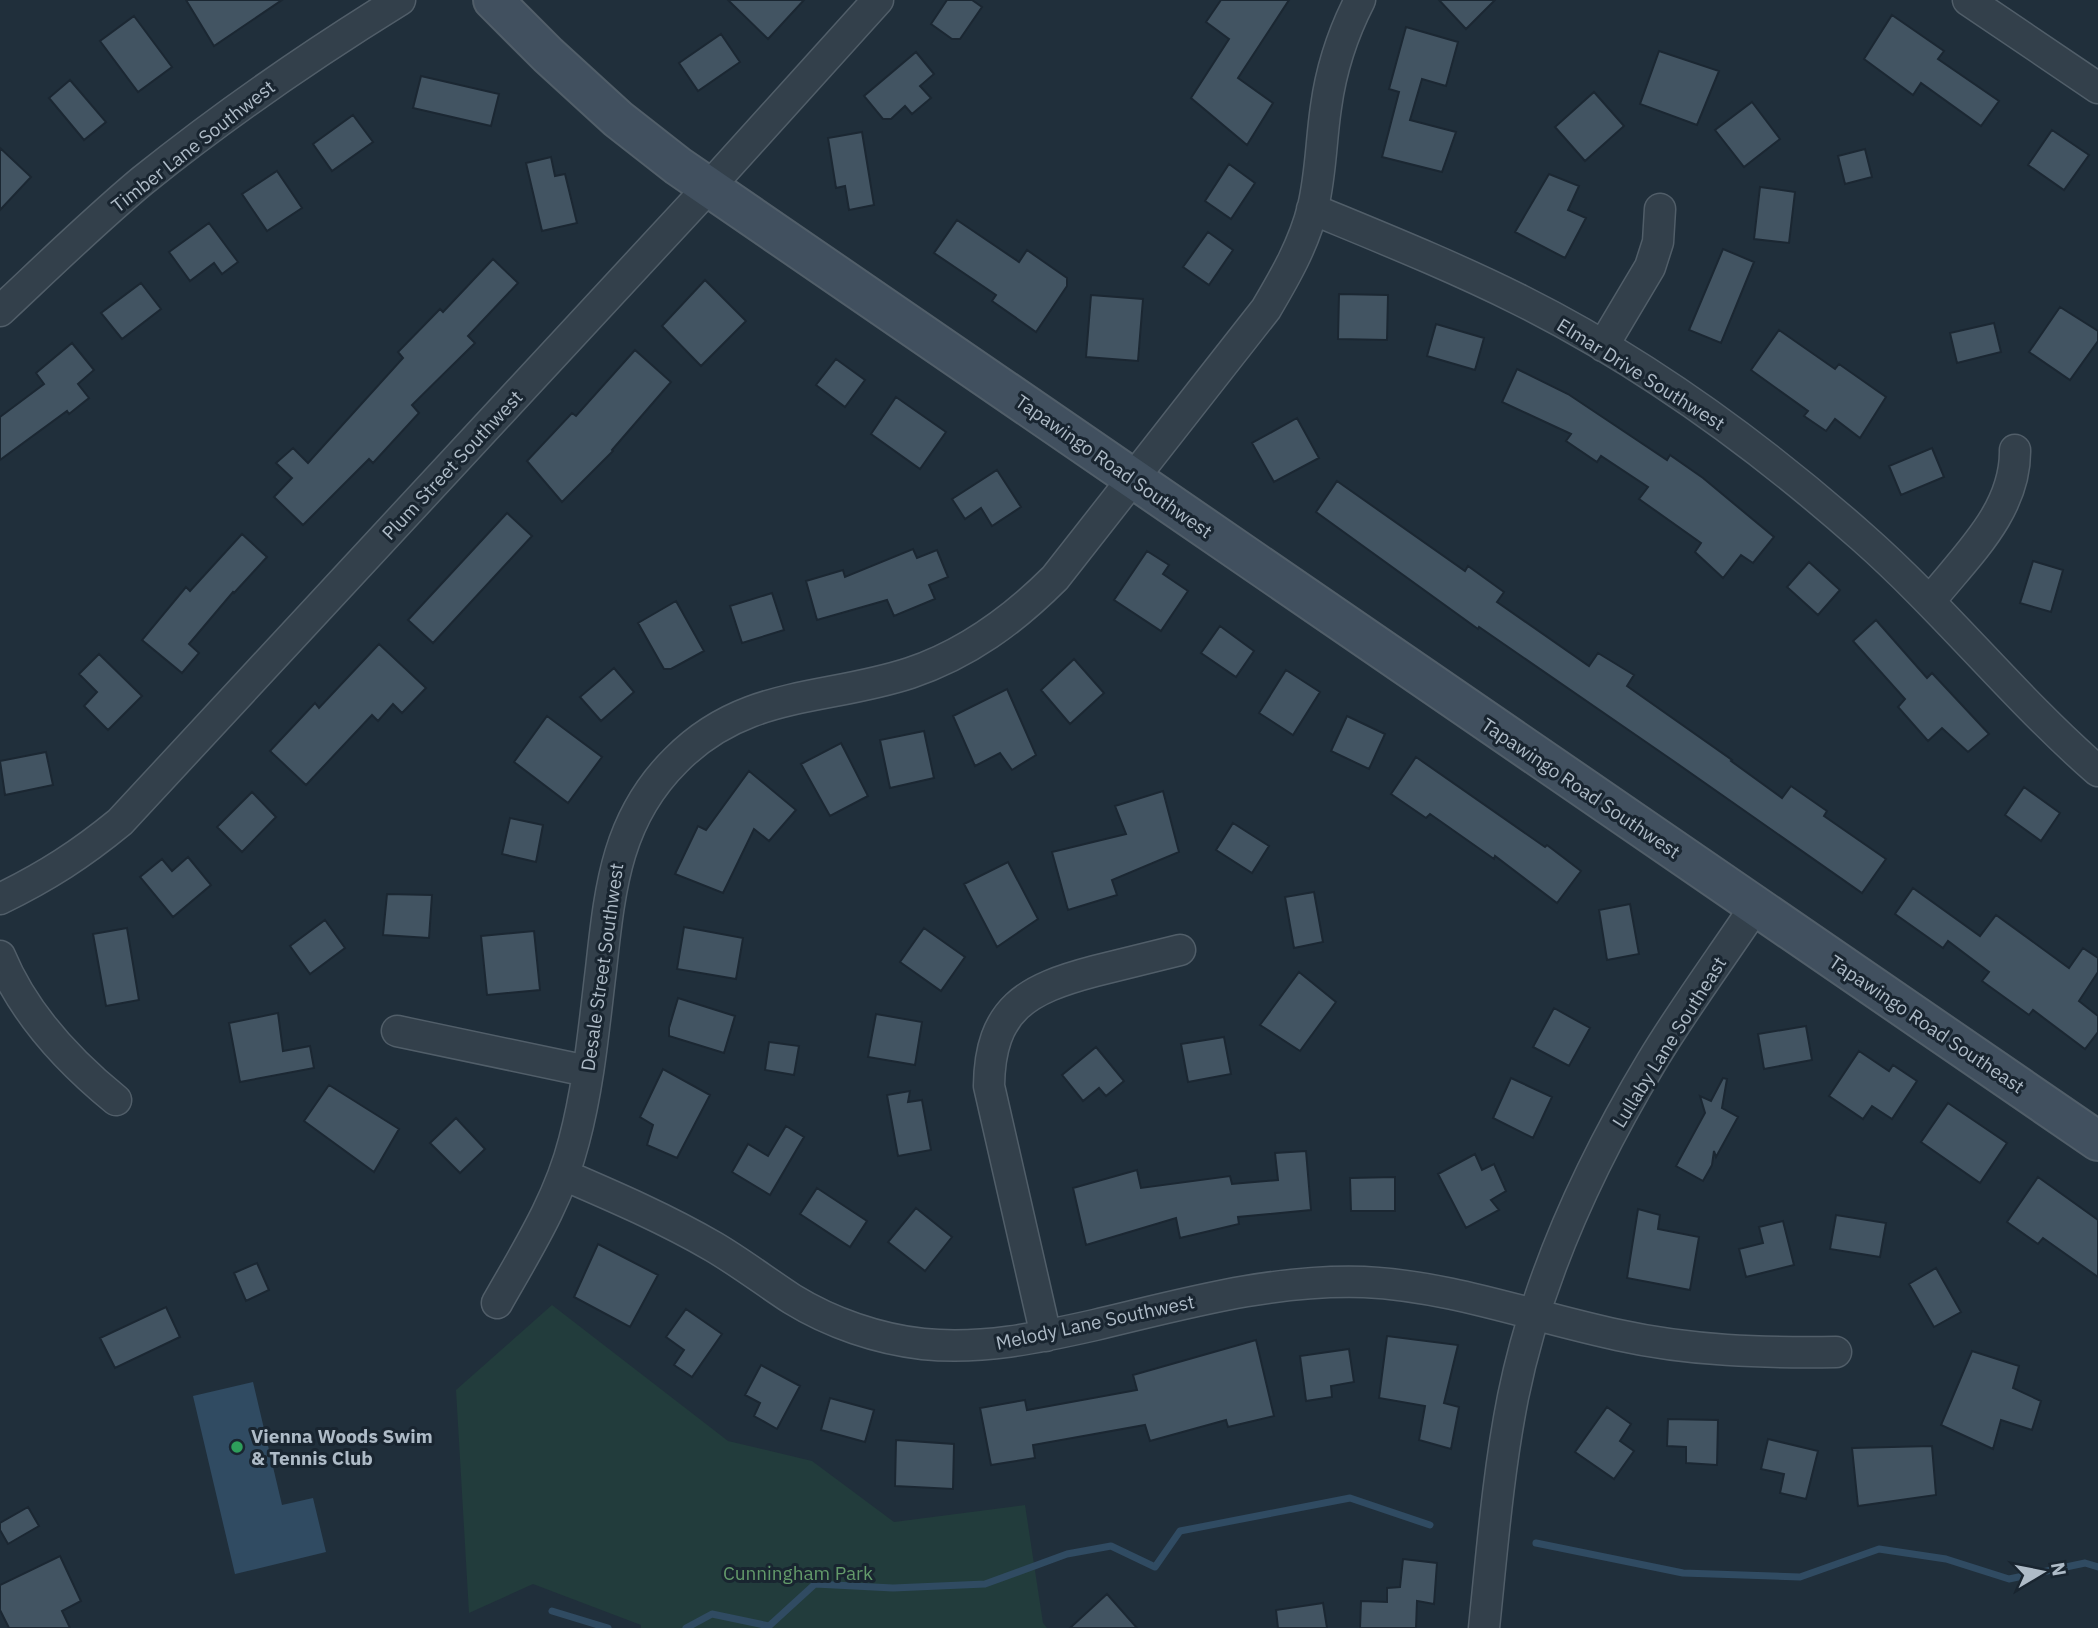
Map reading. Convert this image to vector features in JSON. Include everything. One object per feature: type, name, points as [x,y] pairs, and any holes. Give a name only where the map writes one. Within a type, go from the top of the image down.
[{"type":"street","name":"Timber Lane Southwest","points":[[0,311],[75,240],[172,158],[332,42],[400,0]]},
{"type":"street","name":"Tapawingo Road Southwest","points":[[493,0],[618,119],[709,187],[1755,907]]},
{"type":"street","name":"Plum Street Southwest","points":[[0,899],[83,853],[120,822],[709,187],[878,0]]},
{"type":"street","name":"Desale Street Southwest","points":[[497,1303],[549,1211],[575,1139],[587,1071],[610,888],[631,821],[651,789],[676,759],[703,737],[734,718],[770,704],[909,673],[951,656],[991,633],[1027,606],[1055,578],[1266,309],[1288,273],[1312,209],[1319,177],[1326,105],[1334,69],[1352,15],[1360,0]]},
{"type":"street","points":[[1968,0],[2098,88]]},
{"type":"street","name":"Elmar Drive Southwest","points":[[1312,209],[1438,260],[1523,301],[1603,346],[1718,421],[1788,474],[1864,538],[1930,601],[2062,739],[2098,771]]},
{"type":"street","points":[[1603,346],[1650,267],[1658,243],[1660,209]]},
{"type":"street","points":[[1930,601],[2000,512],[2010,489],[2015,450]]},
{"type":"street","name":"Tapawingo Road Southeast","points":[[1755,907],[2098,1141]]},
{"type":"street","name":"Lullaby Lane Southeast","points":[[1484,1628],[1502,1461],[1514,1395],[1535,1315],[1577,1202],[1615,1126],[1653,1059],[1755,907]]},
{"type":"street","points":[[1046,1336],[989,1086],[990,1061],[995,1040],[1006,1019],[1023,1000],[1044,987],[1180,950]]},
{"type":"street","points":[[0,956],[24,1001],[53,1040],[116,1100]]},
{"type":"street","points":[[397,1031],[587,1071]]},
{"type":"street","name":"Melody Lane Southwest","points":[[564,1175],[642,1209],[715,1248],[794,1300],[834,1320],[876,1335],[921,1344],[969,1346],[1014,1342],[1252,1289],[1306,1283],[1364,1282],[1424,1288],[1482,1300],[1619,1336],[1690,1348],[1761,1353],[1836,1352]]},
{"type":"green space","name":"Cunningham Park","points":[[552,1305],[728,1441],[812,1461],[894,1522],[1025,1505],[1043,1623],[1047,1628],[641,1628],[641,1625],[533,1584],[469,1613],[456,1390]]},
{"type":"water","name":"Vienna Woods Swim & Tennis Club","points":[[253,1382],[282,1505],[313,1498],[326,1552],[235,1574],[193,1396]]},
{"type":"building","points":[[186,0],[282,0],[214,46]]},
{"type":"building","points":[[728,0],[804,0],[768,39]]},
{"type":"building","points":[[947,0],[972,0],[982,7],[960,39],[952,39],[931,24]]},
{"type":"building","points":[[1221,0],[1289,0],[1238,78],[1273,103],[1247,145],[1191,98],[1229,39],[1206,22]]},
{"type":"building","points":[[1439,0],[1495,0],[1466,29]]},
{"type":"building","points":[[1892,15],[1944,51],[1938,59],[1999,101],[1981,126],[1921,83],[1913,95],[1864,59]]},
{"type":"building","points":[[134,16],[172,67],[138,92],[100,41]]},
{"type":"building","points":[[1406,27],[1458,42],[1446,86],[1422,79],[1410,120],[1456,132],[1442,172],[1382,157],[1399,92],[1389,89]]},
{"type":"building","points":[[721,34],[740,62],[698,91],[679,63]]},
{"type":"building","points":[[1659,51],[1719,71],[1697,125],[1640,104]]},
{"type":"building","points":[[916,52],[934,74],[920,86],[931,98],[912,114],[905,106],[891,119],[883,119],[864,96]]},
{"type":"building","points":[[421,76],[499,94],[491,126],[413,108]]},
{"type":"building","points":[[70,80],[106,122],[84,140],[49,98]]},
{"type":"building","points":[[1594,92],[1624,126],[1585,161],[1555,127]]},
{"type":"building","points":[[1752,102],[1780,139],[1744,167],[1715,130]]},
{"type":"building","points":[[353,115],[373,142],[332,171],[313,144]]},
{"type":"building","points":[[2052,130],[2089,155],[2064,190],[2028,165]]},
{"type":"building","points":[[862,132],[874,205],[849,210],[845,186],[836,188],[828,138]]},
{"type":"building","points":[[0,148],[31,177],[0,210]]},
{"type":"building","points":[[1865,149],[1872,177],[1845,184],[1838,156]]},
{"type":"building","points":[[551,157],[555,176],[565,174],[577,223],[542,231],[526,163]]},
{"type":"building","points":[[1229,164],[1255,183],[1231,219],[1205,201]]},
{"type":"building","points":[[277,171],[302,208],[267,231],[242,194]]},
{"type":"building","points":[[1549,174],[1579,186],[1568,210],[1586,218],[1565,258],[1515,232]]},
{"type":"building","points":[[1760,187],[1795,192],[1789,243],[1754,239]]},
{"type":"building","points":[[957,220],[1019,262],[1027,250],[1067,278],[1067,286],[1036,332],[992,301],[996,295],[934,253]]},
{"type":"building","points":[[209,223],[238,262],[222,274],[214,263],[190,281],[169,252]]},
{"type":"building","points":[[1208,232],[1233,250],[1209,285],[1183,267]]},
{"type":"building","points":[[1723,249],[1754,262],[1721,343],[1689,330]]},
{"type":"building","points":[[493,259],[518,283],[468,336],[475,343],[412,405],[419,413],[373,463],[369,459],[303,525],[274,497],[292,478],[276,463],[293,448],[308,463],[403,358],[398,352],[440,309],[443,312]]},
{"type":"building","points":[[705,280],[746,321],[701,366],[662,326]]},
{"type":"building","points":[[141,283],[161,309],[122,339],[101,313]]},
{"type":"building","points":[[1339,294],[1388,295],[1387,340],[1338,339]]},
{"type":"building","points":[[1091,295],[1143,299],[1138,361],[1086,357]]},
{"type":"building","points":[[2060,307],[2098,331],[2098,341],[2070,380],[2029,352]]},
{"type":"building","points":[[1994,323],[2001,352],[1957,363],[1950,333]]},
{"type":"building","points":[[1436,324],[1484,338],[1475,370],[1427,356]]},
{"type":"building","points":[[1779,330],[1835,369],[1839,364],[1886,397],[1860,438],[1835,419],[1826,431],[1804,416],[1808,411],[1751,370]]},
{"type":"building","points":[[72,343],[94,370],[78,384],[89,398],[0,460],[0,417],[44,384],[36,373]]},
{"type":"building","points":[[635,350],[671,382],[613,451],[562,502],[527,461],[572,413],[576,416]]},
{"type":"building","points":[[836,359],[865,380],[845,407],[816,385]]},
{"type":"building","points":[[1517,369],[1568,394],[1667,460],[1670,455],[1703,478],[1774,537],[1753,563],[1741,555],[1723,578],[1695,552],[1701,543],[1639,499],[1648,487],[1601,456],[1597,462],[1566,441],[1571,434],[1502,402]]},
{"type":"building","points":[[896,397],[946,432],[920,469],[871,434]]},
{"type":"building","points":[[1297,418],[1319,458],[1274,482],[1252,443]]},
{"type":"building","points":[[1932,448],[1944,477],[1901,495],[1889,466]]},
{"type":"building","points":[[997,470],[1021,507],[992,526],[981,508],[965,519],[952,499]]},
{"type":"building","points":[[1337,481],[1465,571],[1468,566],[1504,592],[1497,602],[1589,666],[1598,653],[1634,675],[1627,686],[1782,798],[1791,786],[1827,811],[1824,816],[1886,859],[1862,893],[1479,627],[1478,629],[1316,512]]},
{"type":"building","points":[[507,513],[532,536],[433,643],[408,620]]},
{"type":"building","points":[[242,534],[267,557],[189,644],[199,653],[182,673],[142,640],[186,587],[190,591]]},
{"type":"building","points":[[913,549],[917,558],[937,550],[948,577],[929,585],[935,599],[894,616],[887,600],[817,620],[806,581],[843,570],[845,577]]},
{"type":"building","points":[[1147,551],[1169,565],[1163,574],[1188,591],[1161,631],[1114,600]]},
{"type":"building","points":[[2033,561],[2063,570],[2051,612],[2020,603]]},
{"type":"building","points":[[1809,562],[1840,590],[1818,615],[1787,587]]},
{"type":"building","points":[[772,593],[784,630],[742,643],[730,606]]},
{"type":"building","points":[[676,601],[704,651],[671,669],[664,669],[638,623]]},
{"type":"building","points":[[1876,620],[1927,678],[1932,673],[1989,734],[1968,752],[1942,728],[1928,741],[1898,707],[1905,699],[1853,641]]},
{"type":"building","points":[[1220,626],[1254,651],[1236,677],[1201,653]]},
{"type":"building","points":[[379,644],[426,688],[402,713],[393,704],[378,721],[372,715],[306,785],[270,751],[315,703],[319,708]]},
{"type":"building","points":[[99,654],[142,696],[108,730],[84,706],[97,692],[79,674]]},
{"type":"building","points":[[1074,659],[1104,693],[1070,724],[1041,690]]},
{"type":"building","points":[[614,668],[634,692],[601,721],[580,697]]},
{"type":"building","points":[[1286,670],[1320,692],[1293,735],[1259,713]]},
{"type":"building","points":[[1007,689],[1036,755],[1012,770],[1000,753],[975,766],[953,716]]},
{"type":"building","points":[[547,716],[602,757],[568,803],[514,762]]},
{"type":"building","points":[[1347,716],[1385,734],[1369,769],[1331,751]]},
{"type":"building","points":[[924,731],[934,778],[890,788],[880,740]]},
{"type":"building","points":[[841,743],[868,796],[830,816],[801,764]]},
{"type":"building","points":[[46,752],[53,785],[5,795],[0,761]]},
{"type":"building","points":[[1416,757],[1581,871],[1557,903],[1495,856],[1494,859],[1430,814],[1426,818],[1391,794]]},
{"type":"building","points":[[749,771],[796,810],[769,841],[754,829],[723,893],[675,874],[698,826],[706,830]]},
{"type":"building","points":[[2024,787],[2060,813],[2041,841],[2005,815]]},
{"type":"building","points":[[1163,791],[1179,852],[1112,880],[1117,895],[1068,910],[1052,852],[1126,834],[1115,806]]},
{"type":"building","points":[[252,792],[276,817],[242,852],[217,827]]},
{"type":"building","points":[[510,818],[543,825],[536,862],[502,854]]},
{"type":"building","points":[[1233,823],[1269,846],[1252,873],[1216,850]]},
{"type":"building","points":[[188,857],[211,885],[173,917],[140,877],[162,859],[172,871]]},
{"type":"building","points":[[1008,862],[1038,919],[997,947],[964,884]]},
{"type":"building","points":[[1913,888],[1980,936],[1996,915],[2069,968],[2083,948],[2098,958],[2098,972],[2079,1001],[2098,1016],[2098,1032],[2085,1049],[2033,1010],[2029,1015],[1982,981],[1989,972],[1948,941],[1943,948],[1895,914]]},
{"type":"building","points":[[1314,892],[1323,942],[1294,948],[1285,897]]},
{"type":"building","points":[[387,894],[432,895],[429,938],[383,935]]},
{"type":"building","points":[[1630,904],[1639,954],[1607,960],[1599,910]]},
{"type":"building","points":[[325,920],[345,948],[310,974],[290,946]]},
{"type":"building","points":[[684,927],[743,938],[736,979],[677,969]]},
{"type":"building","points":[[127,928],[139,1000],[106,1006],[93,934]]},
{"type":"building","points":[[924,928],[965,957],[941,991],[900,962]]},
{"type":"building","points":[[534,931],[540,990],[487,995],[481,936]]},
{"type":"building","points":[[1299,972],[1336,1002],[1300,1051],[1260,1025]]},
{"type":"building","points":[[678,998],[735,1016],[724,1053],[669,1036]]},
{"type":"building","points":[[1554,1008],[1590,1028],[1569,1066],[1533,1047]]},
{"type":"building","points":[[278,1013],[283,1051],[310,1046],[314,1068],[240,1082],[229,1023]]},
{"type":"building","points":[[876,1014],[922,1022],[915,1065],[868,1057]]},
{"type":"building","points":[[1806,1026],[1812,1060],[1764,1069],[1758,1034]]},
{"type":"building","points":[[1224,1037],[1231,1074],[1188,1082],[1181,1044]]},
{"type":"building","points":[[769,1042],[799,1046],[794,1075],[765,1070]]},
{"type":"building","points":[[1096,1047],[1124,1081],[1106,1096],[1099,1088],[1083,1101],[1062,1075]]},
{"type":"building","points":[[1859,1051],[1889,1071],[1893,1065],[1917,1081],[1892,1119],[1872,1106],[1863,1119],[1829,1096]]},
{"type":"building","points":[[663,1069],[710,1095],[677,1158],[647,1145],[653,1125],[640,1117]]},
{"type":"building","points":[[1511,1078],[1552,1097],[1533,1138],[1493,1118]]},
{"type":"building","points":[[1723,1078],[1727,1079],[1722,1108],[1738,1117],[1716,1157],[1714,1151],[1712,1165],[1703,1181],[1676,1166],[1705,1113],[1700,1096],[1711,1101]]},
{"type":"building","points":[[329,1085],[399,1129],[374,1172],[304,1121]]},
{"type":"building","points":[[910,1091],[908,1102],[922,1100],[931,1150],[898,1156],[887,1095]]},
{"type":"building","points":[[1948,1103],[2007,1143],[1980,1183],[1921,1142]]},
{"type":"building","points":[[456,1118],[485,1149],[460,1173],[430,1143]]},
{"type":"building","points":[[786,1126],[804,1137],[770,1195],[732,1172],[748,1144],[768,1156]]},
{"type":"building","points":[[1306,1151],[1311,1210],[1238,1217],[1239,1224],[1180,1238],[1176,1218],[1086,1245],[1073,1188],[1137,1170],[1141,1188],[1230,1176],[1232,1184],[1278,1180],[1275,1153]]},
{"type":"building","points":[[1475,1154],[1482,1170],[1494,1164],[1506,1191],[1491,1200],[1499,1210],[1466,1228],[1438,1174]]},
{"type":"building","points":[[1395,1177],[1395,1211],[1351,1211],[1350,1178]]},
{"type":"building","points":[[2038,1177],[2098,1220],[2098,1277],[2043,1238],[2038,1244],[2007,1222]]},
{"type":"building","points":[[817,1188],[867,1221],[850,1247],[800,1214]]},
{"type":"building","points":[[916,1208],[952,1237],[925,1271],[888,1242]]},
{"type":"building","points":[[1638,1209],[1660,1215],[1658,1229],[1699,1237],[1690,1290],[1627,1278]]},
{"type":"building","points":[[1836,1215],[1886,1223],[1880,1257],[1830,1249]]},
{"type":"building","points":[[1783,1221],[1794,1265],[1746,1277],[1739,1249],[1763,1243],[1759,1227]]},
{"type":"building","points":[[598,1244],[658,1275],[630,1327],[574,1297]]},
{"type":"building","points":[[257,1263],[269,1290],[246,1301],[234,1273]]},
{"type":"building","points":[[1936,1268],[1961,1312],[1934,1327],[1909,1284]]},
{"type":"building","points":[[166,1307],[180,1337],[115,1368],[100,1338]]},
{"type":"building","points":[[686,1309],[722,1334],[692,1377],[674,1365],[684,1350],[666,1337]]},
{"type":"building","points":[[1387,1336],[1458,1345],[1444,1403],[1459,1407],[1451,1449],[1419,1440],[1425,1406],[1379,1398]]},
{"type":"building","points":[[1256,1340],[1274,1416],[1228,1427],[1226,1420],[1150,1441],[1145,1425],[1033,1445],[1035,1458],[991,1465],[980,1408],[1025,1400],[1027,1410],[1137,1390],[1133,1375]]},
{"type":"building","points":[[1349,1349],[1354,1382],[1331,1386],[1332,1397],[1306,1401],[1300,1356]]},
{"type":"building","points":[[1972,1351],[2019,1366],[2013,1388],[2041,1401],[2032,1430],[2001,1420],[1993,1449],[1941,1425]]},
{"type":"building","points":[[761,1365],[800,1386],[777,1429],[754,1416],[760,1403],[745,1395]]},
{"type":"building","points":[[830,1398],[874,1410],[865,1442],[821,1430]]},
{"type":"building","points":[[1607,1407],[1631,1424],[1620,1441],[1634,1451],[1614,1479],[1575,1452]]},
{"type":"building","points":[[1668,1419],[1718,1420],[1717,1465],[1686,1463],[1686,1447],[1667,1446]]},
{"type":"building","points":[[1768,1439],[1818,1451],[1806,1499],[1780,1493],[1784,1474],[1761,1469]]},
{"type":"building","points":[[896,1440],[954,1444],[953,1489],[895,1486]]},
{"type":"building","points":[[1932,1446],[1936,1495],[1858,1506],[1852,1448]]},
{"type":"building","points":[[28,1507],[39,1526],[8,1544],[0,1530],[0,1523]]},
{"type":"building","points":[[60,1556],[81,1601],[62,1611],[70,1628],[9,1628],[0,1610],[0,1585]]},
{"type":"building","points":[[1403,1559],[1437,1563],[1434,1604],[1417,1601],[1416,1628],[1360,1628],[1361,1601],[1387,1602],[1387,1588],[1400,1587]]},
{"type":"building","points":[[1107,1594],[1137,1628],[1070,1628]]},
{"type":"building","points":[[1323,1603],[1327,1628],[1278,1628],[1276,1610]]},
{"type":"waterway","points":[[686,1628],[712,1614],[769,1626],[815,1584],[893,1588],[985,1584],[1067,1554],[1111,1546],[1155,1567],[1180,1531],[1350,1498],[1430,1525]]},
{"type":"waterway","points":[[1536,1543],[1683,1573],[1800,1577],[1879,1549],[1946,1559],[2009,1579],[2085,1563],[2098,1567]]},
{"type":"waterway","points":[[552,1611],[608,1628]]},
{"type":"place","name":"Vienna Woods Swim & Tennis Club","points":[[237,1447]]}]
